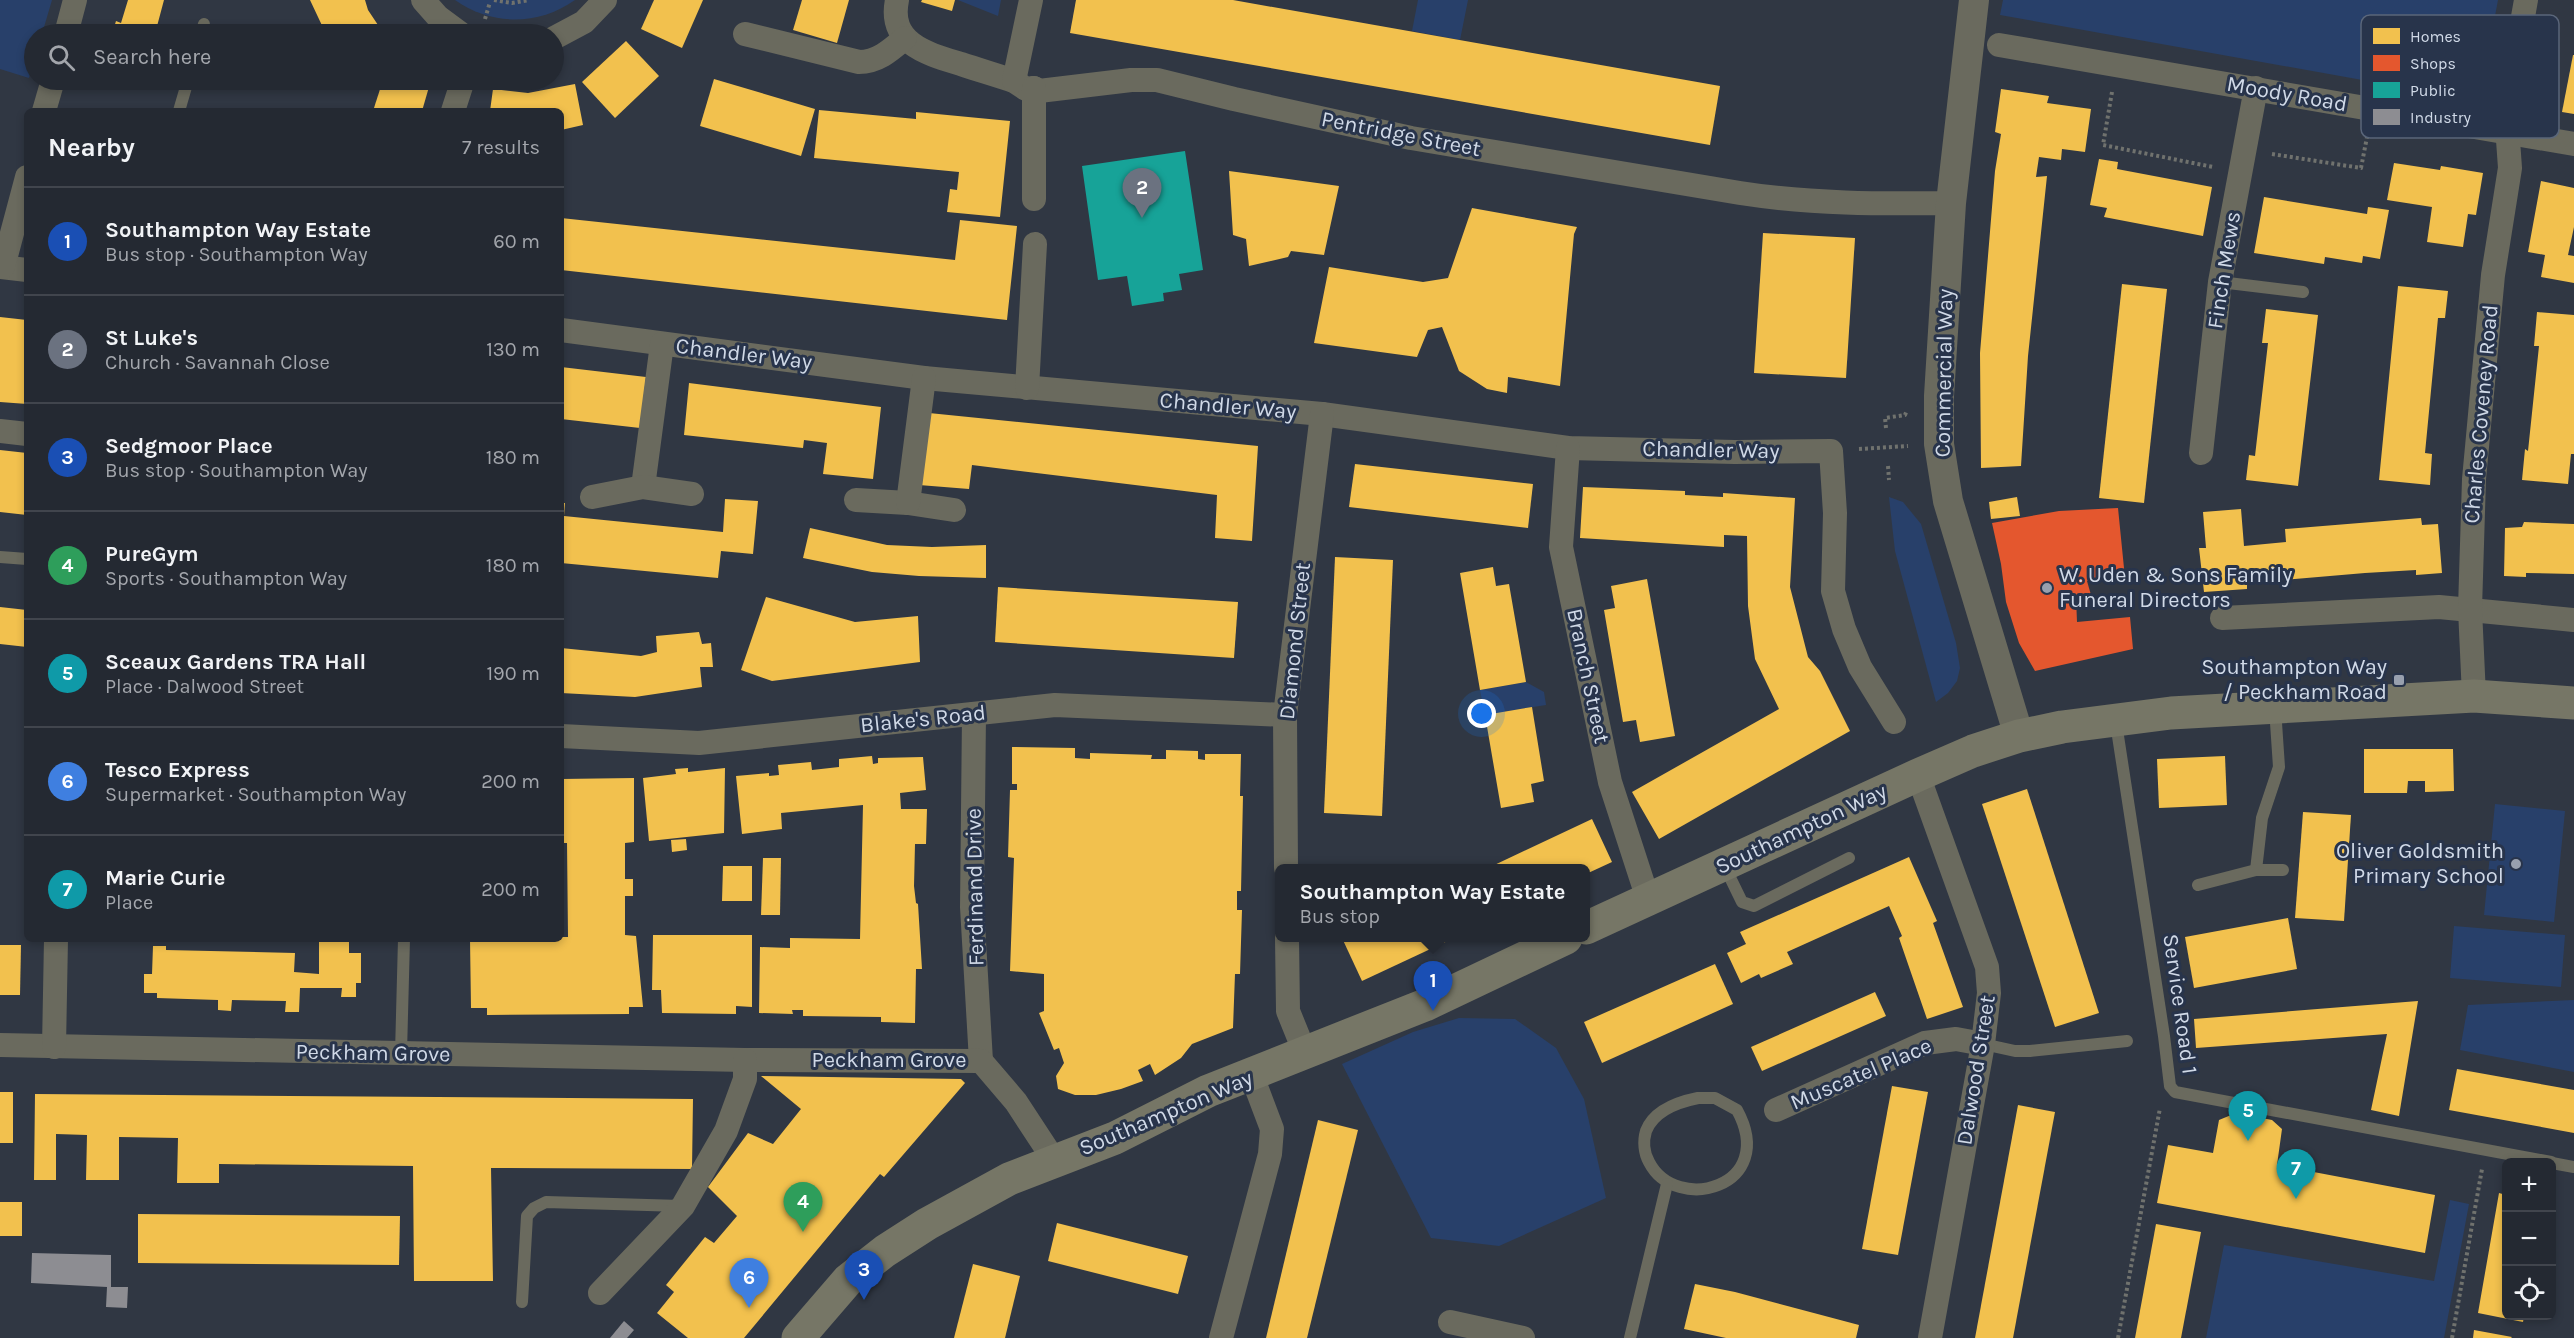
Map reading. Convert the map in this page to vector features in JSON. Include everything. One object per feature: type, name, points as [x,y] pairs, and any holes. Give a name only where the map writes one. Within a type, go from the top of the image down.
[{"type":"main road","name":"Southampton Way","points":[[1590,926],[1918,775],[1973,751],[2019,736],[2062,727],[2171,713],[2474,696],[2574,703]]},
{"type":"main road","name":"Southampton Way","points":[[798,1338],[848,1280],[885,1251],[927,1224],[1009,1179],[1115,1138],[1208,1091],[1252,1076],[1425,1005],[1558,942]]},
{"type":"street","points":[[69,24],[75,0]]},
{"type":"street","points":[[423,0],[447,24]]},
{"type":"street","points":[[564,33],[584,22],[605,0]]},
{"type":"street","points":[[745,34],[859,62],[870,62],[884,55],[905,38],[896,22],[897,0]]},
{"type":"street","points":[[1031,0],[1024,85],[1034,199]]},
{"type":"street","name":"Commercial Way","points":[[1974,0],[1951,203],[1939,396],[1939,444],[1942,473],[1957,532],[2019,736]]},
{"type":"street","name":"Charles Coveney Road","points":[[2523,15],[2526,0]]},
{"type":"street","name":"Pentridge Street","points":[[905,38],[929,53],[1039,91],[1131,80],[1157,80],[1411,138],[1740,193],[1779,199],[1834,203],[1951,203]]},
{"type":"street","name":"Moody Road","points":[[2000,45],[2361,107]]},
{"type":"street","name":"Finch Mews","points":[[2201,453],[2220,282],[2256,88]]},
{"type":"street","points":[[52,108],[53,90]]},
{"type":"street","points":[[454,108],[460,90]]},
{"type":"street","name":"Charles Coveney Road","points":[[2474,696],[2470,609],[2474,479],[2493,275],[2510,168],[2507,138]]},
{"type":"street","name":"Moody Road","points":[[2537,138],[2574,144]]},
{"type":"street","points":[[24,187],[1,267],[24,270]]},
{"type":"street","points":[[1027,388],[1035,244]]},
{"type":"street","name":"Chandler Way","points":[[564,330],[924,378],[1322,414],[1568,448],[1735,452],[1830,451]]},
{"type":"street","points":[[643,487],[663,344]]},
{"type":"street","points":[[908,503],[924,378]]},
{"type":"street","name":"Diamond Street","points":[[1286,864],[1285,715],[1322,414]]},
{"type":"street","points":[[0,430],[24,434]]},
{"type":"street","name":"Branch Street","points":[[1568,448],[1561,547],[1610,782],[1648,899]]},
{"type":"street","points":[[1830,451],[1835,513],[1833,591],[1844,629],[1860,667],[1894,722]]},
{"type":"street","points":[[592,496],[643,487],[692,494]]},
{"type":"street","points":[[856,500],[908,503],[954,510]]},
{"type":"street","points":[[2222,618],[2439,607],[2574,620]]},
{"type":"street","name":"Blake's Road","points":[[564,736],[699,743],[1055,705],[1285,715]]},
{"type":"street","name":"Ferdinand Drive","points":[[974,714],[972,907],[981,1061]]},
{"type":"street","name":"Dalwood Street","points":[[1918,775],[1987,967],[1989,993],[1983,1044],[1930,1338]]},
{"type":"street","points":[[54,1047],[56,942]]},
{"type":"street","points":[[1287,942],[1288,1011],[1305,1053]]},
{"type":"street","name":"Muscatel Place","points":[[1776,1110],[1925,1043],[1956,1039],[1983,1044]]},
{"type":"street","name":"Peckham Grove","points":[[0,1045],[745,1060],[981,1061],[1016,1102],[1054,1160]]},
{"type":"street","points":[[600,1293],[682,1206],[726,1131],[745,1079],[745,1060]]},
{"type":"street","points":[[1221,1338],[1270,1154],[1272,1129],[1252,1076]]},
{"type":"street","points":[[1450,1322],[1523,1338]]},
{"type":"lane","points":[[180,108],[185,90]]},
{"type":"lane","points":[[2220,282],[2303,292]]},
{"type":"lane","points":[[0,557],[24,559]]},
{"type":"lane","points":[[2256,870],[2262,818],[2279,767],[2275,707]]},
{"type":"lane","name":"Service Road 1","points":[[2116,721],[2164,1036],[2169,1086],[2183,1095],[2524,1158]]},
{"type":"lane","points":[[1724,864],[1742,902],[1754,906],[1849,858]]},
{"type":"lane","points":[[2198,885],[2256,870],[2283,870]]},
{"type":"lane","points":[[401,1053],[404,942]]},
{"type":"lane","points":[[1983,1044],[2015,1051],[2031,1051],[2127,1041]]},
{"type":"lane","points":[[1698,1098],[1715,1098],[1737,1110],[1748,1142],[1744,1163],[1736,1176],[1719,1185],[1701,1188],[1667,1184],[1649,1164],[1645,1149],[1645,1134],[1656,1116],[1671,1106],[1698,1098]]},
{"type":"lane","name":"Service Road 1","points":[[2556,1164],[2574,1167]]},
{"type":"lane","points":[[1630,1338],[1667,1184]]},
{"type":"lane","points":[[522,1302],[527,1216],[534,1208],[546,1202],[682,1206]]},
{"type":"path","points":[[494,0],[512,3],[529,0]]},
{"type":"path","points":[[1886,428],[1885,418],[1905,415]]},
{"type":"path","points":[[1830,451],[1896,447]]},
{"type":"path","points":[[1888,466],[1889,480]]},
{"type":"path","points":[[2118,1338],[2161,1106],[2169,1086]]},
{"type":"path","points":[[2452,1338],[2486,1151]]},
{"type":"shaded area","points":[[0,0],[52,0],[45,24],[24,24],[24,76],[0,69]]},
{"type":"shaded area","points":[[455,0],[575,0],[546,15],[515,20],[484,15]]},
{"type":"shaded area","points":[[958,0],[1001,0],[998,16]]},
{"type":"shaded area","points":[[1418,0],[1468,0],[1460,40],[1412,31]]},
{"type":"shaded area","points":[[2003,0],[2498,0],[2495,15],[2361,15],[2361,80],[2000,15]]},
{"type":"shaded area","points":[[1889,497],[1903,502],[1921,524],[1956,643],[1960,668],[1957,681],[1948,693],[1936,702],[1895,551]]},
{"type":"shaded area","points":[[1526,682],[1544,692],[1546,705],[1485,715],[1480,690]]},
{"type":"shaded area","points":[[2495,804],[2565,811],[2554,922],[2484,915]]},
{"type":"shaded area","points":[[2454,926],[2565,935],[2561,987],[2450,978]]},
{"type":"shaded area","points":[[2574,1000],[2574,1072],[2460,1050],[2468,1005]]},
{"type":"shaded area","points":[[1459,1018],[1515,1019],[1556,1048],[1584,1099],[1606,1198],[1499,1246],[1431,1238],[1342,1064],[1413,1032]]},
{"type":"shaded area","points":[[2450,1200],[2469,1204],[2444,1338],[2206,1338],[2224,1245],[2434,1281]]},
{"type":"building: Homes","points":[[128,0],[164,0],[158,24],[115,24],[116,21],[121,23]]},
{"type":"building: Homes","points":[[310,0],[365,0],[368,10],[377,24],[321,24]]},
{"type":"building: Homes","points":[[654,0],[703,0],[682,48],[641,29]]},
{"type":"building: Homes","points":[[802,0],[849,0],[837,43],[793,30]]},
{"type":"building: Homes","points":[[922,0],[955,0],[952,11],[921,2]]},
{"type":"building: Homes","points":[[1076,0],[1233,0],[1720,86],[1710,145],[1070,33]]},
{"type":"building: Homes","points":[[626,41],[659,76],[615,118],[582,82]]},
{"type":"building: Homes","points":[[2574,55],[2574,114],[2562,112]]},
{"type":"building: Homes","points":[[714,79],[815,109],[801,156],[700,126]]},
{"type":"building: Homes","points":[[575,84],[583,125],[564,129],[564,108],[490,108],[493,90],[528,93],[564,90],[564,86]]},
{"type":"building: Homes","points":[[2001,89],[2049,96],[2047,103],[2091,109],[2085,152],[2062,149],[2061,160],[2039,157],[2036,177],[2047,176],[2028,356],[2021,466],[1981,468],[1980,353],[1995,171],[2001,134],[1995,132]]},
{"type":"building: Homes","points":[[380,90],[428,90],[423,108],[374,108]]},
{"type":"building: Homes","points":[[819,110],[916,119],[916,112],[1010,121],[1000,217],[947,212],[950,189],[957,190],[959,172],[814,158]]},
{"type":"building: Homes","points":[[2099,159],[2118,162],[2117,169],[2212,187],[2203,236],[2104,217],[2107,208],[2090,205]]},
{"type":"building: Homes","points":[[2394,163],[2440,170],[2441,166],[2483,173],[2476,215],[2468,214],[2463,247],[2427,242],[2432,207],[2387,200]]},
{"type":"building: Homes","points":[[1229,171],[1339,186],[1324,255],[1291,251],[1288,257],[1249,266],[1246,239],[1233,235]]},
{"type":"building: Homes","points":[[2541,181],[2574,188],[2574,227],[2568,255],[2574,256],[2574,283],[2541,277],[2545,255],[2528,252]]},
{"type":"building: Homes","points":[[2264,197],[2367,214],[2368,207],[2389,210],[2380,259],[2363,256],[2362,263],[2325,257],[2324,264],[2254,253]]},
{"type":"building: Homes","points":[[1472,208],[1577,227],[1574,234],[1560,386],[1508,377],[1507,393],[1487,389],[1459,371],[1442,327],[1428,330],[1417,357],[1314,343],[1329,267],[1423,282],[1448,278]]},
{"type":"building: Homes","points":[[564,218],[955,260],[960,220],[1017,226],[1007,320],[564,270]]},
{"type":"building: Homes","points":[[1763,233],[1855,238],[1846,378],[1754,373]]},
{"type":"building: Homes","points":[[2122,284],[2167,289],[2144,503],[2099,498]]},
{"type":"building: Homes","points":[[2398,286],[2448,291],[2445,318],[2438,318],[2425,453],[2432,454],[2430,485],[2379,480]]},
{"type":"building: Homes","points":[[2266,309],[2318,315],[2298,486],[2246,480],[2249,455],[2255,456],[2268,343],[2262,343]]},
{"type":"building: Homes","points":[[2537,312],[2574,315],[2574,454],[2571,454],[2568,484],[2522,480],[2525,449],[2528,451],[2539,346],[2534,346]]},
{"type":"building: Homes","points":[[0,317],[24,320],[24,404],[0,402]]},
{"type":"building: Homes","points":[[564,367],[646,377],[640,428],[564,419]]},
{"type":"building: Homes","points":[[689,383],[881,407],[873,479],[823,474],[827,443],[804,440],[803,448],[684,435]]},
{"type":"building: Homes","points":[[929,413],[1258,446],[1252,541],[1215,538],[1217,495],[972,465],[969,489],[919,485]]},
{"type":"building: Homes","points":[[0,450],[24,453],[24,515],[0,512]]},
{"type":"building: Homes","points":[[1355,464],[1533,484],[1528,528],[1349,507]]},
{"type":"building: Homes","points":[[1583,487],[1685,491],[1685,495],[1723,497],[1723,493],[1795,498],[1790,587],[1808,657],[1820,671],[1850,731],[1659,839],[1632,792],[1779,709],[1755,659],[1748,606],[1747,536],[1724,535],[1724,547],[1580,538]]},
{"type":"building: Homes","points":[[2017,497],[2020,516],[1991,519],[1989,502]]},
{"type":"building: Homes","points":[[725,499],[758,501],[753,554],[721,551],[718,578],[564,563],[564,516],[723,532]]},
{"type":"building: Homes","points":[[2241,509],[2244,546],[2286,542],[2285,529],[2421,518],[2422,525],[2438,524],[2442,573],[2416,575],[2416,570],[2365,573],[2247,583],[2247,589],[2204,592],[2199,548],[2206,548],[2203,512]]},
{"type":"building: Homes","points":[[2524,522],[2574,524],[2574,574],[2526,573],[2526,577],[2504,576],[2505,528],[2522,527]]},
{"type":"building: Homes","points":[[810,528],[887,545],[932,547],[986,545],[986,578],[872,572],[803,558]]},
{"type":"building: Homes","points":[[1335,557],[1393,560],[1382,816],[1324,813]]},
{"type":"building: Homes","points":[[1493,567],[1496,586],[1509,584],[1526,682],[1480,690],[1460,573]]},
{"type":"building: Homes","points":[[1647,579],[1675,736],[1640,742],[1636,720],[1623,722],[1604,610],[1615,608],[1611,586]]},
{"type":"building: Homes","points":[[998,587],[1238,602],[1234,658],[995,642]]},
{"type":"building: Homes","points":[[766,597],[855,622],[918,616],[920,662],[772,681],[741,670]]},
{"type":"building: Homes","points":[[0,607],[24,610],[24,647],[0,644]]},
{"type":"building: Homes","points":[[699,632],[702,644],[711,643],[713,667],[700,667],[702,687],[635,697],[564,693],[564,648],[641,656],[657,652],[656,636]]},
{"type":"building: Homes","points":[[1532,707],[1544,781],[1531,784],[1534,802],[1501,808],[1485,715]]},
{"type":"building: Homes","points":[[1012,747],[1075,748],[1075,758],[1090,759],[1090,753],[1152,755],[1151,759],[1166,759],[1166,750],[1198,751],[1198,759],[1205,760],[1205,754],[1241,754],[1240,796],[1243,796],[1241,891],[1237,891],[1237,910],[1242,910],[1240,974],[1235,974],[1233,1028],[1192,1044],[1181,1058],[1155,1075],[1150,1064],[1138,1070],[1143,1081],[1121,1089],[1096,1095],[1075,1095],[1058,1089],[1056,1076],[1064,1063],[1059,1048],[1054,1050],[1039,1013],[1044,1011],[1044,974],[1010,971],[1014,858],[1008,857],[1010,790],[1017,790],[1017,784],[1012,784]]},
{"type":"building: Homes","points":[[2364,749],[2453,749],[2454,791],[2425,792],[2425,781],[2408,781],[2407,793],[2364,793]]},
{"type":"building: Homes","points":[[872,756],[873,764],[878,763],[878,758],[923,757],[926,790],[900,793],[901,809],[927,809],[926,844],[915,844],[914,886],[918,904],[922,969],[916,969],[915,1023],[881,1022],[881,1017],[803,1016],[803,1010],[792,1010],[793,1014],[759,1013],[760,947],[790,948],[790,938],[860,939],[863,805],[781,813],[782,829],[742,834],[736,776],[769,773],[769,776],[779,775],[778,765],[811,762],[812,770],[839,767],[839,759]]},
{"type":"building: Homes","points":[[2225,756],[2227,805],[2159,808],[2157,759]]},
{"type":"building: Homes","points":[[688,768],[688,772],[725,768],[724,833],[649,841],[643,778],[676,774],[675,769]]},
{"type":"building: Homes","points":[[634,778],[634,842],[625,843],[625,879],[633,879],[633,896],[625,896],[625,935],[636,936],[643,1007],[629,1007],[629,1014],[487,1015],[487,1008],[471,1008],[470,942],[564,942],[564,937],[568,937],[564,779]]},
{"type":"building: Homes","points":[[2027,789],[2099,1013],[2055,1027],[1982,804]]},
{"type":"building: Homes","points":[[2303,812],[2351,815],[2344,921],[2295,918]]},
{"type":"building: Homes","points":[[1592,819],[1612,862],[1590,872],[1590,864],[1496,864]]},
{"type":"building: Homes","points":[[686,839],[687,850],[672,852],[671,840]]},
{"type":"building: Homes","points":[[1909,857],[1937,921],[1933,923],[1963,1007],[1927,1019],[1899,938],[1902,936],[1889,906],[1787,952],[1793,964],[1761,978],[1759,974],[1741,983],[1727,953],[1746,944],[1740,932]]},
{"type":"building: Homes","points":[[763,858],[781,858],[780,915],[761,915]]},
{"type":"building: Homes","points":[[723,866],[752,866],[752,901],[722,901]]},
{"type":"building: Homes","points":[[2288,918],[2297,969],[2194,988],[2185,937]]},
{"type":"building: Homes","points":[[653,935],[752,935],[752,1007],[736,1006],[736,1014],[662,1013],[661,990],[652,990]]},
{"type":"building: Homes","points":[[319,942],[349,942],[349,953],[361,953],[361,983],[356,983],[356,997],[341,997],[342,988],[300,988],[299,1012],[285,1012],[286,1001],[232,1000],[231,1011],[218,1010],[218,1000],[157,998],[157,993],[144,993],[144,974],[152,974],[153,946],[166,946],[166,950],[295,953],[294,972],[319,974]]},
{"type":"building: Homes","points":[[1344,942],[1445,942],[1362,981]]},
{"type":"building: Homes","points":[[0,945],[21,945],[20,995],[0,995]]},
{"type":"building: Homes","points":[[1715,964],[1733,1004],[1602,1063],[1584,1022]]},
{"type":"building: Homes","points":[[1875,992],[1886,1016],[1762,1071],[1751,1047]]},
{"type":"building: Homes","points":[[2418,1001],[2399,1116],[2371,1110],[2387,1034],[2196,1048],[2194,1019]]},
{"type":"building: Homes","points":[[2457,1069],[2574,1090],[2574,1133],[2449,1110]]},
{"type":"building: Homes","points":[[761,1076],[961,1079],[965,1083],[884,1177],[880,1174],[744,1338],[688,1338],[657,1313],[674,1292],[666,1285],[705,1237],[714,1243],[737,1216],[708,1187],[748,1133],[773,1144],[801,1109]]},
{"type":"building: Homes","points":[[1892,1086],[1928,1092],[1898,1255],[1862,1249]]},
{"type":"building: Homes","points":[[0,1092],[13,1092],[13,1143],[0,1143]]},
{"type":"building: Homes","points":[[35,1094],[693,1099],[692,1169],[491,1168],[493,1281],[414,1281],[413,1166],[219,1164],[219,1183],[177,1183],[178,1138],[119,1137],[119,1180],[86,1180],[87,1135],[56,1134],[56,1180],[34,1180]]},
{"type":"building: Homes","points":[[2018,1105],[2055,1112],[2013,1338],[1975,1338]]},
{"type":"building: Homes","points":[[2236,1113],[2272,1120],[2282,1129],[2277,1165],[2435,1195],[2425,1253],[2157,1203],[2168,1145],[2213,1153],[2219,1120]]},
{"type":"building: Homes","points":[[1318,1120],[1358,1130],[1307,1338],[1266,1338]]},
{"type":"building: Homes","points":[[2499,1193],[2502,1194],[2502,1318],[2478,1313]]},
{"type":"building: Homes","points":[[0,1202],[22,1202],[22,1236],[0,1236]]},
{"type":"building: Homes","points":[[138,1214],[400,1216],[399,1265],[138,1263]]},
{"type":"building: Homes","points":[[1057,1223],[1188,1256],[1178,1294],[1048,1261]]},
{"type":"building: Homes","points":[[2156,1224],[2201,1232],[2181,1338],[2135,1338]]},
{"type":"building: Homes","points":[[973,1264],[1020,1276],[1005,1338],[954,1338]]},
{"type":"building: Homes","points":[[1695,1284],[1735,1292],[1859,1325],[1856,1338],[1726,1338],[1684,1329]]},
{"type":"building: Homes","points":[[2474,1330],[2512,1337],[2473,1338]]},
{"type":"building: Shops","name":"W. Uden & Sons Family Funeral Directors","points":[[2118,508],[2125,578],[2087,581],[2091,595],[2076,597],[2077,622],[2130,617],[2133,649],[2035,671],[2019,643],[2006,602],[1992,523],[2059,511]]},
{"type":"building: Public","points":[[1185,151],[1203,270],[1179,274],[1182,290],[1163,293],[1164,301],[1132,306],[1127,276],[1098,280],[1082,166]]},
{"type":"building: Industry","points":[[32,1253],[111,1255],[111,1287],[128,1287],[127,1308],[106,1307],[107,1287],[31,1283]]},
{"type":"building: Industry","points":[[624,1321],[634,1330],[627,1338],[610,1338]]},
{"type":"place","name":"St Luke's","points":[[1142,218]]},
{"type":"place","name":"W. Uden & Sons Family Funeral Directors","points":[[2047,588]]},
{"type":"place","name":"Southampton Way / Peckham Road","points":[[2399,680]]},
{"type":"place","name":"Oliver Goldsmith Primary School","points":[[2516,864]]},
{"type":"place","name":"Southampton Way Estate","points":[[1433,1011]]},
{"type":"place","name":"Sceaux Gardens TRA Hall","points":[[2248,1141]]},
{"type":"place","name":"Marie Curie","points":[[2296,1199]]},
{"type":"place","name":"PureGym","points":[[803,1232]]},
{"type":"place","name":"Sedgmoor Place","points":[[864,1300]]},
{"type":"place","name":"Tesco Express","points":[[749,1308]]}]
